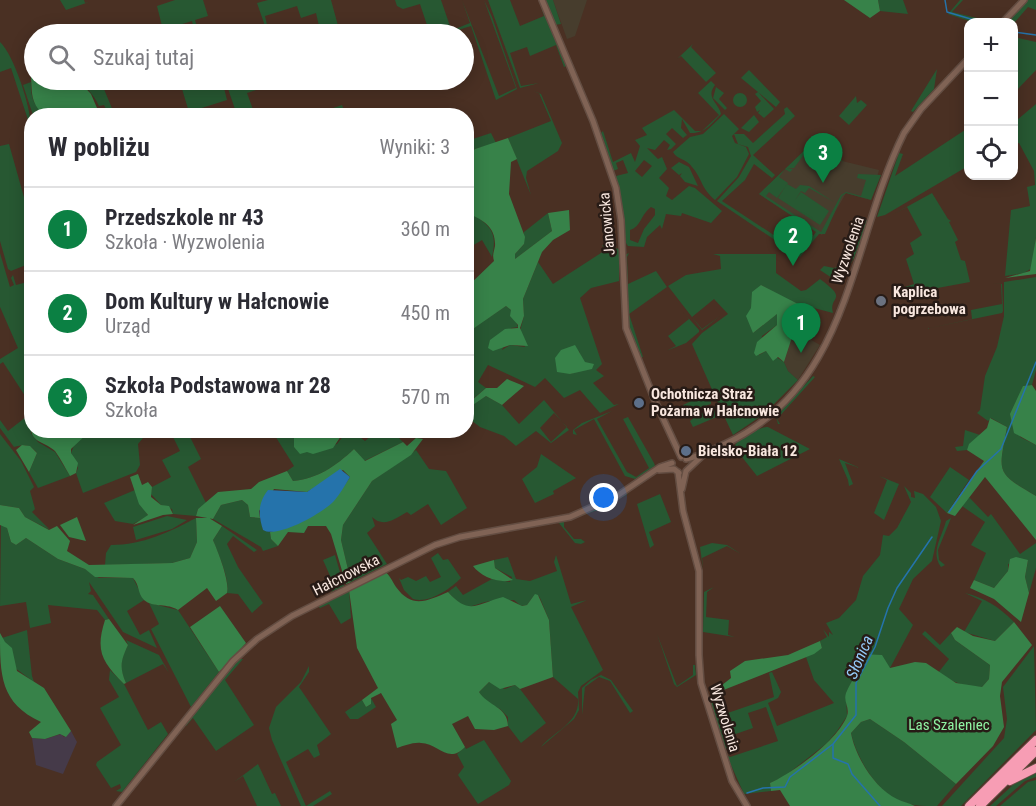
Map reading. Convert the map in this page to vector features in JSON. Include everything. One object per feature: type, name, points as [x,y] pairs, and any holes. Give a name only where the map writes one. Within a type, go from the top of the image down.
[{"type":"highway","points":[[969,806],[1036,740]]},
{"type":"highway","points":[[980,806],[1036,751]]},
{"type":"highway","points":[[990,797],[1019,776],[1036,768]]},
{"type":"street","name":"Janowicka","points":[[542,0],[593,121],[616,188],[621,220],[626,328],[676,449],[678,463]]},
{"type":"street","points":[[1007,18],[1024,0]]},
{"type":"street","name":"Wyzwolenia","points":[[747,806],[729,772],[701,683],[699,571],[683,511],[678,463],[734,440],[763,421],[792,395],[811,372],[832,333],[904,132],[921,109],[964,64]]},
{"type":"street","name":"Wyzwolenia","points":[[682,489],[688,469],[705,453]]},
{"type":"street","points":[[678,463],[688,469]]},
{"type":"street","points":[[678,463],[688,469]]},
{"type":"street","name":"Hałcnowska","points":[[116,806],[240,653],[279,623],[435,545],[460,537],[570,517],[617,496],[655,471],[678,463]]},
{"type":"shaded area","points":[[553,0],[587,0],[575,36],[567,39]]},
{"type":"shaded area","points":[[817,139],[838,160],[879,170],[871,200],[846,193],[822,235],[759,194]]},
{"type":"shaded area","points":[[794,330],[820,345],[798,380],[788,371],[784,362]]},
{"type":"shaded area","points":[[71,731],[77,742],[63,774],[36,765],[32,738],[45,739],[61,734],[64,737]]},
{"type":"green space","points":[[60,0],[84,0],[85,3],[89,2],[66,10]]},
{"type":"green space","points":[[175,0],[203,0],[208,16],[195,20],[196,24],[193,24],[192,21],[182,24],[162,24],[157,6]]},
{"type":"green space","points":[[268,0],[331,0],[338,24],[319,24],[316,13],[301,18],[297,6],[265,16],[267,24],[264,24],[257,3]]},
{"type":"green space","points":[[395,0],[441,0],[449,24],[427,24],[420,4],[403,9],[397,6]]},
{"type":"green space","points":[[484,0],[517,89],[496,100],[474,31],[499,96],[516,88]]},
{"type":"green space","points":[[488,0],[510,0],[520,26],[544,16],[541,7],[566,66],[564,67],[556,45],[530,56],[527,47],[510,53],[521,86],[539,83],[520,88]]},
{"type":"green space","points":[[545,0],[553,0],[561,24],[554,25]]},
{"type":"green space","points":[[844,0],[878,0],[880,11],[870,18]]},
{"type":"green space","points":[[878,0],[903,0],[908,14],[880,11]]},
{"type":"green space","points":[[960,0],[963,0],[952,12],[977,18],[964,19],[948,14]]},
{"type":"green space","points":[[1028,0],[1036,0],[1036,10],[1028,7],[1018,18],[1011,18]]},
{"type":"green space","points":[[1018,38],[1036,42],[1036,70],[1018,89]]},
{"type":"green space","points":[[0,42],[11,58],[29,108],[24,108],[11,68],[0,72]]},
{"type":"green space","points":[[693,44],[691,47],[716,73],[706,82],[681,56],[677,59]]},
{"type":"green space","points":[[937,69],[934,89],[913,112],[911,111]]},
{"type":"green space","points":[[749,70],[780,102],[776,107],[741,78]]},
{"type":"green space","points":[[711,81],[715,85],[711,93],[712,97],[721,114],[703,130],[719,115],[698,93]]},
{"type":"green space","points":[[716,87],[724,93],[719,99],[727,108],[725,110],[713,98]]},
{"type":"green space","points":[[25,90],[32,90],[33,100],[38,108],[31,108]]},
{"type":"green space","points":[[32,90],[87,90],[97,108],[38,108]]},
{"type":"green space","points":[[89,90],[104,90],[112,108],[99,106]]},
{"type":"green space","points":[[182,90],[224,90],[227,100],[202,108],[188,108]]},
{"type":"green space","points":[[228,90],[256,90],[247,93],[252,108],[235,108]]},
{"type":"green space","points":[[758,92],[774,109],[764,118],[758,113],[760,110],[757,112],[755,107],[761,101],[755,94]]},
{"type":"green space","points":[[539,93],[562,143],[558,151],[527,171],[526,178],[531,195],[508,138],[551,121]]},
{"type":"green space","points":[[740,93],[745,95],[747,100],[745,105],[740,107],[735,105],[733,100],[735,95]]},
{"type":"green space","points":[[856,96],[857,103],[861,100],[867,105],[849,125],[839,116]]},
{"type":"green space","points":[[1036,104],[1036,237],[1032,268],[1024,273],[1005,276],[1011,210],[1030,206],[1027,187],[1035,185],[1034,171],[1018,143],[1018,119]]},
{"type":"green space","points":[[787,107],[795,116],[753,155],[775,175],[772,178],[754,164],[745,180],[722,201],[801,253],[816,232],[759,194],[785,169],[779,177],[788,183],[777,198],[769,192],[766,196],[821,232],[841,195],[846,192],[861,196],[866,180],[857,178],[858,174],[881,175],[871,200],[846,193],[842,196],[825,234],[819,234],[800,257],[717,201],[739,177],[751,156],[748,147],[738,144],[734,134],[744,134],[753,143],[785,114],[784,109]]},
{"type":"green space","points":[[674,110],[695,131],[701,131],[690,133],[682,119],[681,128],[687,135],[683,138],[672,128],[666,134],[676,144],[671,149],[667,150],[670,145],[664,140],[655,150],[647,148],[658,159],[662,157],[667,169],[659,178],[669,188],[666,196],[672,200],[689,186],[695,188],[722,211],[711,223],[682,213],[681,216],[666,214],[662,229],[660,225],[647,237],[644,247],[628,246],[623,234],[616,176],[628,173],[623,160],[616,163],[618,169],[613,171],[601,133],[603,131],[613,162],[631,153],[635,162],[640,146],[635,140],[647,135],[642,128]],"holes":[[[644,160],[652,166],[642,177],[635,171]],[[651,207],[655,209],[655,215],[644,229],[638,243],[630,240],[630,230],[637,226]]]},
{"type":"green space","points":[[724,114],[739,129],[732,136],[735,143],[746,147],[749,154],[737,177],[715,200],[690,164],[673,152],[690,137],[703,134]]},
{"type":"green space","points":[[754,115],[759,122],[749,132],[741,128]]},
{"type":"green space","points":[[964,131],[964,168],[885,215],[877,217],[899,153],[903,154],[895,176]]},
{"type":"green space","points":[[491,133],[496,143],[474,150],[474,139]]},
{"type":"green space","points":[[508,138],[517,159],[511,162],[509,194],[525,237],[524,244],[515,254],[515,259],[552,231],[548,213],[569,210],[570,230],[553,240],[542,252],[523,299],[524,316],[520,328],[528,346],[510,345],[493,351],[488,348],[490,340],[505,329],[518,328],[510,316],[511,310],[506,306],[474,328],[474,280],[494,261],[495,246],[491,230],[474,216],[475,149]]},
{"type":"green space","points":[[817,139],[844,162],[817,148],[814,149],[814,145],[809,146]]},
{"type":"green space","points":[[9,144],[24,197],[24,266],[11,271],[8,269],[0,241],[0,146]]},
{"type":"green space","points":[[809,148],[794,168],[787,168],[793,169],[790,172],[785,169]]},
{"type":"green space","points":[[679,162],[689,167],[698,186],[685,182],[680,176],[682,173],[679,175],[671,168]]},
{"type":"green space","points":[[787,184],[796,189],[800,185],[809,186],[834,202],[809,188],[805,193],[801,191],[795,200],[801,192],[829,211],[820,225],[778,198]]},
{"type":"green space","points":[[932,193],[951,221],[949,222],[958,240],[955,242],[961,260],[965,261],[970,282],[905,294],[905,287],[914,284],[906,259],[914,254],[910,243],[922,235],[907,207],[892,215]]},
{"type":"green space","points":[[548,213],[552,231],[515,259],[515,254],[524,244],[524,232]]},
{"type":"green space","points":[[474,214],[492,233],[494,247],[492,257],[482,240],[474,245]]},
{"type":"green space","points":[[868,219],[854,258],[846,272],[842,265],[847,263],[861,224]]},
{"type":"green space","points":[[1036,238],[1036,274],[1005,278],[1030,271]]},
{"type":"green space","points":[[602,245],[619,249],[619,281],[591,288],[580,298],[602,364],[596,370],[604,376],[593,383],[614,405],[619,404],[600,413],[580,390],[564,398],[545,378],[535,387],[488,365],[478,382],[486,388],[474,398],[474,328],[506,306],[511,310],[518,327],[511,328],[502,350],[510,345],[525,347],[520,331],[524,316],[523,299],[538,262],[553,284],[605,249]],"holes":[[[579,351],[585,369],[570,374]]]},
{"type":"green space","points":[[0,253],[10,287],[14,285],[11,278],[13,275],[16,285],[24,283],[24,394],[3,362],[0,364],[0,359],[18,348],[0,307]]},
{"type":"green space","points":[[629,253],[627,257],[628,284],[656,271],[667,287],[629,314],[643,357],[640,358],[628,329],[625,255]]},
{"type":"green space","points":[[713,254],[776,254],[776,273],[801,291],[806,290],[820,279],[836,295],[832,307],[833,313],[791,302],[761,285],[753,333],[778,313],[777,325],[762,336],[759,355],[766,351],[784,362],[788,371],[798,380],[764,414],[733,435],[716,399],[718,392],[714,394],[692,344],[702,333],[728,314],[714,299],[692,317],[702,329],[720,316],[702,330],[668,286],[686,275],[721,269],[720,256]]},
{"type":"green space","points":[[824,266],[834,268],[840,266],[844,273],[832,278],[820,270]]},
{"type":"green space","points":[[1036,277],[1036,370],[1032,385],[1023,386],[1020,437],[1036,445],[1036,496],[1013,481],[1003,469],[1002,453],[1007,427],[991,418],[988,421],[977,413],[980,410],[985,376],[997,347],[1004,316],[1004,282]]},
{"type":"green space","points":[[993,283],[1002,284],[1003,311],[1002,313],[925,329],[972,319],[971,310],[1002,304],[1001,284]]},
{"type":"green space","points":[[761,285],[798,304],[795,322],[797,332],[794,331],[784,362],[778,357],[773,361],[766,351],[756,356],[754,353],[757,342],[777,325],[777,314],[753,333],[746,316],[751,308],[752,292]]},
{"type":"green space","points":[[683,312],[699,330],[699,332],[686,343],[666,351],[676,346],[668,336],[689,319]]},
{"type":"green space","points":[[575,345],[585,362],[594,364],[592,369],[570,374],[557,372],[555,358],[561,350]]},
{"type":"green space","points":[[813,376],[815,377],[777,419],[780,424],[778,424],[776,416]]},
{"type":"green space","points":[[507,379],[524,386],[502,405],[486,396],[474,404],[474,398],[486,388],[497,388]]},
{"type":"green space","points":[[1032,385],[1036,391],[1036,445],[1014,433],[1010,414],[1023,386]]},
{"type":"green space","points":[[710,392],[711,404],[686,412],[683,405]]},
{"type":"green space","points":[[486,396],[502,405],[519,424],[544,400],[562,422],[554,413],[540,428],[551,442],[567,427],[569,430],[551,443],[536,431],[516,446],[504,436],[474,422],[474,404]]},
{"type":"green space","points":[[716,410],[719,416],[693,427],[690,421],[698,414]]},
{"type":"green space","points":[[612,411],[597,419],[627,472],[636,477],[649,468],[623,419],[628,417],[654,463],[655,466],[635,479],[625,476],[594,419],[574,430],[577,435],[573,434],[573,430],[582,423]]},
{"type":"green space","points":[[24,418],[24,438],[35,438],[55,452],[70,476],[38,488],[29,472],[37,453],[27,446],[14,447],[0,428],[0,420],[8,431]]},
{"type":"green space","points":[[990,418],[1007,427],[1002,453],[1003,469],[1006,475],[1036,496],[1036,540],[985,477],[955,516],[947,513],[984,461],[967,450],[969,444],[987,428]]},
{"type":"green space","points":[[768,427],[810,449],[757,476],[734,447],[749,434]]},
{"type":"green space","points":[[965,430],[980,435],[967,450],[957,451],[955,447],[963,446]]},
{"type":"green space","points":[[0,434],[21,461],[34,487],[30,491],[35,509],[32,512],[50,530],[25,517],[19,508],[0,505]]},
{"type":"green space","points":[[81,438],[143,438],[138,444],[140,465],[136,472],[83,493],[76,473],[78,468],[71,453],[75,443]]},
{"type":"green space","points":[[83,438],[71,449],[78,463],[76,473],[70,476],[55,451],[36,439]]},
{"type":"green space","points":[[174,438],[190,438],[201,459],[188,467],[206,503],[198,509],[196,516],[173,514],[172,509],[161,505],[151,494],[152,487],[171,477],[162,460],[180,451]]},
{"type":"green space","points":[[276,438],[294,438],[294,447],[307,452],[337,444],[342,438],[361,438],[365,441],[369,438],[399,438],[403,442],[364,461],[354,449],[326,471],[302,480],[293,481],[287,471],[294,466]]},
{"type":"green space","points":[[294,438],[340,438],[333,448],[313,454],[307,452],[300,454],[294,447]]},
{"type":"green space","points":[[416,438],[423,439],[411,455],[372,481],[343,525],[341,540],[351,582],[346,584],[331,534],[326,526],[308,526],[304,533],[288,532],[278,546],[271,539],[270,532],[306,519],[326,506],[350,477],[343,470],[307,492],[274,489],[259,511],[260,518],[250,517],[248,505],[242,500],[221,505],[213,519],[196,516],[198,509],[218,492],[251,489],[259,482],[287,471],[293,481],[310,478],[333,466],[354,449],[365,461],[403,442],[407,446]]},
{"type":"green space","points":[[22,445],[30,446],[37,453],[29,472],[16,450]]},
{"type":"green space","points":[[416,450],[429,469],[446,471],[467,508],[441,525],[428,504],[411,515],[407,512],[385,522],[372,517],[375,526],[367,533],[387,564],[351,582],[341,540],[343,525],[372,481]]},
{"type":"green space","points":[[541,454],[576,478],[553,491],[554,494],[535,503],[522,479],[537,467]]},
{"type":"green space","points":[[839,459],[860,468],[845,463],[853,484],[849,486]]},
{"type":"green space","points":[[950,467],[969,480],[947,513],[930,497]]},
{"type":"green space","points":[[138,474],[142,485],[148,482],[152,487],[151,497],[161,505],[169,506],[173,514],[133,525],[148,515],[139,504],[130,477]]},
{"type":"green space","points":[[879,476],[899,484],[884,520],[874,513],[887,480]]},
{"type":"green space","points":[[904,486],[911,493],[911,497],[915,498],[914,491],[923,494],[936,507],[941,521],[932,561],[913,579],[899,609],[913,625],[890,668],[861,662],[846,694],[847,716],[827,743],[785,776],[770,783],[771,791],[744,794],[726,754],[730,757],[778,741],[766,707],[748,713],[753,728],[724,738],[729,748],[725,749],[710,703],[714,702],[719,716],[774,697],[769,673],[772,672],[781,692],[778,698],[768,703],[777,726],[834,703],[814,680],[806,657],[822,648],[820,641],[827,637],[823,629],[829,637],[829,632],[833,635],[826,623],[839,618],[856,600],[863,576],[880,555],[883,535],[889,536],[897,528],[911,502]]},
{"type":"green space","points":[[135,490],[148,516],[133,524],[115,521],[104,503]]},
{"type":"green space","points":[[630,493],[600,509],[564,522],[564,527],[574,539],[581,539],[585,542],[581,544],[575,543],[559,523]]},
{"type":"green space","points":[[660,494],[671,522],[649,532],[654,545],[650,548],[637,504]]},
{"type":"green space","points":[[968,496],[988,517],[991,514],[1020,554],[1036,543],[1036,568],[1029,593],[1025,577],[1028,560],[1008,564],[1008,571],[994,588],[974,580],[986,553],[971,545],[985,522],[962,506]]},
{"type":"green space","points":[[242,500],[248,505],[250,517],[260,518],[263,530],[270,532],[271,539],[278,546],[263,551],[261,547],[213,519],[221,505]]},
{"type":"green space","points":[[0,505],[19,508],[25,517],[49,530],[57,526],[70,541],[67,551],[89,565],[172,563],[190,558],[197,542],[196,518],[209,518],[222,526],[213,540],[225,574],[227,593],[216,601],[207,588],[178,610],[148,602],[142,597],[133,578],[95,577],[85,569],[58,559],[26,538],[16,545],[11,542],[7,528],[0,525]]},
{"type":"green space","points":[[167,516],[187,520],[172,529],[136,540],[133,527]]},
{"type":"green space","points":[[77,517],[86,541],[69,537],[60,525]]},
{"type":"green space","points":[[196,518],[197,542],[190,558],[172,563],[105,565],[106,553],[111,545],[145,540],[166,533]]},
{"type":"green space","points":[[951,518],[938,550],[939,560],[945,565],[941,567],[937,556],[938,544],[946,521]]},
{"type":"green space","points":[[1,524],[7,528],[11,542],[16,545],[26,538],[58,559],[85,569],[99,578],[133,578],[144,600],[127,611],[140,635],[149,630],[157,648],[123,632],[89,582],[91,591],[88,594],[93,595],[109,619],[105,620],[97,610],[48,605],[51,623],[30,628],[26,602],[0,606]]},
{"type":"green space","points":[[222,526],[257,550],[254,552],[233,536],[227,544],[238,567],[263,603],[252,613],[238,594],[227,593],[225,573],[213,540]]},
{"type":"green space","points":[[712,543],[727,545],[741,554],[727,546],[702,558],[703,569],[700,547]]},
{"type":"green space","points":[[438,553],[443,560],[448,559],[461,578],[445,591],[432,597],[413,599],[404,590],[399,578],[401,580],[408,577],[416,581],[426,576],[430,582],[441,577],[431,558]]},
{"type":"green space","points":[[335,555],[344,586],[331,592],[335,587],[323,560]]},
{"type":"green space","points":[[556,555],[571,604],[587,600],[571,607],[603,670],[581,686],[578,692],[579,710],[574,719],[541,747],[575,715],[578,699],[553,677],[549,620],[540,598],[538,595],[533,597],[527,605],[521,606],[514,600],[488,601],[468,607],[461,605],[448,592],[456,586],[463,595],[492,579],[510,582],[512,577],[495,568],[494,560],[508,557],[516,579],[530,581],[557,571],[554,562]]},
{"type":"green space","points":[[1016,557],[1028,560],[1025,577],[1029,593],[1021,622],[994,599],[970,588],[974,580],[994,588],[1008,571],[1010,559]]},
{"type":"green space","points":[[494,560],[495,568],[513,580],[491,579],[473,566]]},
{"type":"green space","points":[[384,571],[402,594],[414,601],[427,600],[448,592],[462,604],[468,606],[480,605],[503,597],[522,606],[527,605],[535,594],[538,595],[549,620],[553,677],[520,689],[515,685],[500,689],[489,682],[479,692],[505,715],[508,726],[494,730],[475,729],[468,716],[452,724],[465,747],[459,752],[448,754],[421,743],[397,748],[391,724],[397,720],[381,693],[371,698],[371,704],[366,707],[362,700],[378,688],[357,648],[349,590]]},
{"type":"green space","points":[[714,587],[707,592],[706,617],[729,620],[728,635],[735,637],[703,632],[704,592]]},
{"type":"green space","points":[[349,590],[351,618],[341,624],[329,604],[320,608],[318,606]]},
{"type":"green space","points":[[965,593],[991,603],[1014,622],[995,641],[964,632],[982,601]]},
{"type":"green space","points":[[149,603],[178,610],[219,672],[191,707],[151,629],[159,624]]},
{"type":"green space","points":[[220,606],[246,643],[219,672],[190,627]]},
{"type":"green space","points":[[109,619],[128,645],[122,664],[126,683],[124,684],[110,669],[101,648],[105,620]]},
{"type":"green space","name":"Las Szaleniec","points":[[1014,622],[1032,645],[1002,682],[1000,696],[1004,727],[993,746],[956,784],[904,742],[870,719],[861,722],[851,733],[857,752],[867,771],[881,788],[899,800],[915,806],[790,806],[780,790],[771,791],[770,783],[814,755],[842,726],[848,713],[846,693],[858,670],[861,654],[882,655],[890,668],[915,662],[926,663],[956,683],[982,687],[989,679],[990,665],[955,640],[951,633],[957,627],[973,636],[995,641]]},
{"type":"green space","points":[[27,630],[34,682],[15,668],[2,638]]},
{"type":"green space","points":[[925,631],[940,645],[951,633],[955,640],[990,665],[989,679],[982,687],[976,687],[959,683],[938,673],[949,659],[922,634]]},
{"type":"green space","points":[[0,633],[12,648],[17,671],[44,688],[71,731],[66,737],[60,734],[45,739],[32,738],[29,732],[41,722],[17,706],[10,697],[2,675]]},
{"type":"green space","points":[[657,634],[677,686],[693,675],[693,665],[695,665],[696,675],[677,687],[674,684]]},
{"type":"green space","points":[[126,640],[159,655],[169,673],[163,664],[126,683],[121,664],[128,645]]},
{"type":"green space","points":[[820,641],[822,648],[814,654],[721,691],[717,689],[731,678],[730,671],[745,661],[788,655]]},
{"type":"green space","points":[[1034,646],[1036,730],[961,806],[942,806],[1004,738],[1007,719],[1003,687]]},
{"type":"green space","points":[[238,659],[243,659],[225,680],[254,725],[216,751],[193,718],[186,726],[185,724]]},
{"type":"green space","points":[[309,666],[309,672],[299,687],[331,734],[317,745],[320,755],[314,758],[308,749],[286,762],[306,806],[301,806],[269,728],[276,707],[301,682]]},
{"type":"green space","points":[[110,670],[124,684],[148,730],[161,722],[168,734],[122,792],[116,791],[121,788],[120,784],[111,788],[96,765],[121,745],[100,708],[119,697],[109,680]]},
{"type":"green space","points":[[601,675],[611,680],[633,711],[630,713],[610,681],[599,677],[585,687],[582,715],[582,688]]},
{"type":"green space","points":[[489,682],[505,689],[515,685],[546,723],[521,743],[508,726],[508,717],[500,709],[486,703],[479,692]]},
{"type":"green space","points":[[371,698],[376,707],[358,719],[350,719],[345,712],[362,700],[366,707],[371,704]]},
{"type":"green space","points":[[870,719],[904,742],[956,784],[937,806],[916,805],[895,799],[873,779],[857,751],[851,733],[861,722]]},
{"type":"green space","points":[[484,740],[511,781],[509,785],[478,804],[458,775],[464,767],[457,754],[465,747],[466,749]]},
{"type":"green space","points":[[258,764],[272,794],[275,793],[281,806],[257,806],[243,776],[234,782]]},
{"type":"green space","points":[[1036,770],[1036,777],[1025,781],[996,806],[990,806],[1014,784]]},
{"type":"green space","points":[[1036,780],[1036,806],[1000,806],[1028,782]]},
{"type":"green space","points":[[330,791],[332,794],[313,806],[306,806]]},
{"type":"water","points":[[340,469],[350,477],[328,506],[289,528],[270,532],[263,530],[260,509],[262,499],[268,490],[307,492]]},
{"type":"waterway","name":"Słonica","points":[[945,0],[947,12],[967,18]]},
{"type":"waterway","name":"Słonica","points":[[1018,33],[1036,35]]},
{"type":"waterway","name":"Słonica","points":[[949,512],[977,471],[1001,449],[1036,362]]},
{"type":"waterway","name":"Słonica","points":[[880,806],[852,774],[848,764],[833,758],[833,744],[856,715],[856,683],[875,647],[897,588],[932,537]]},
{"type":"waterway","points":[[747,793],[763,788],[785,787],[790,777],[833,744]]},
{"type":"place","name":"Szkoła Podstawowa nr 28","points":[[823,183]]},
{"type":"place","name":"Dom Kultury w Hałcnowie","points":[[793,266]]},
{"type":"place","name":"Kaplica pogrzebowa","points":[[881,301]]},
{"type":"place","name":"Przedszkole nr 43","points":[[801,353]]},
{"type":"place","name":"Ochotnicza Straż Pożarna w Hałcnowie","points":[[639,403]]},
{"type":"place","name":"Bielsko-Biała 12","points":[[686,451]]}]
